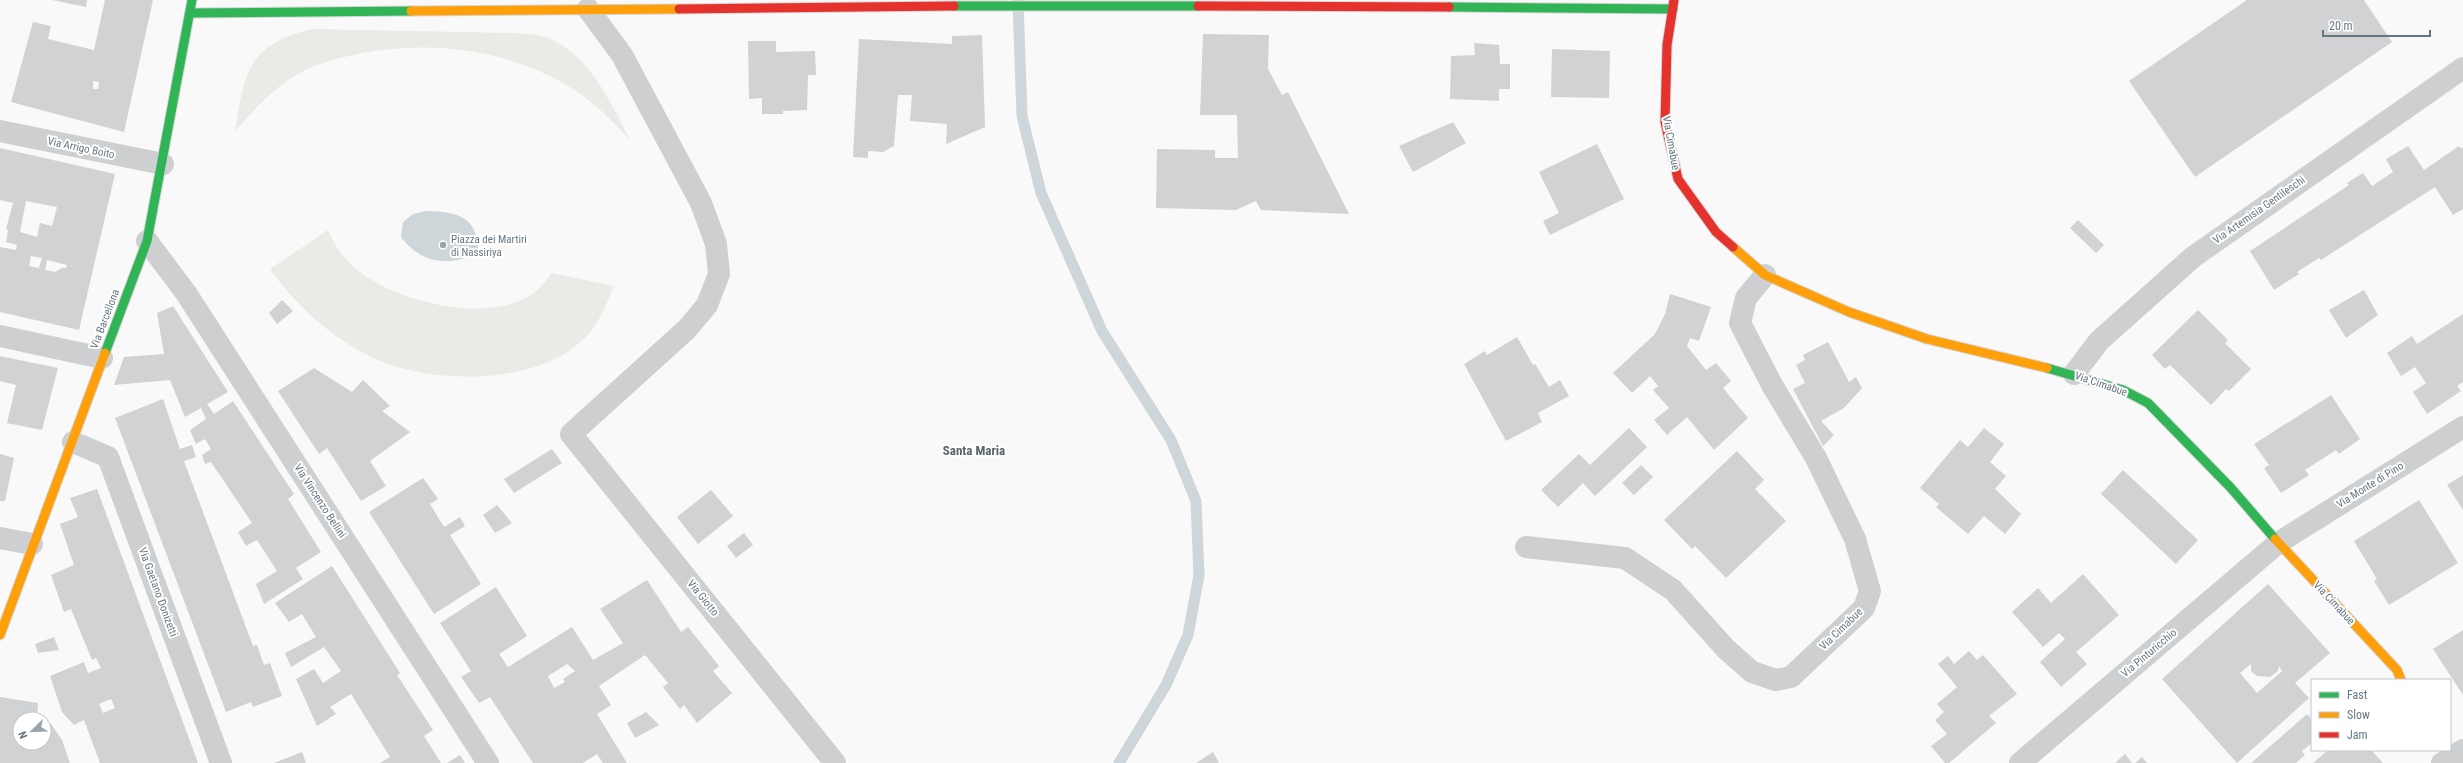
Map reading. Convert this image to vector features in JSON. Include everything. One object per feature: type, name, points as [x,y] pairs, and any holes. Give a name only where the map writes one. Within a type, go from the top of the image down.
[{"type":"street","name":"Via Barcellona","points":[[0,635],[32,544],[73,442],[102,358],[147,241],[163,164],[192,0]]},
{"type":"street","points":[[190,13],[990,5],[1674,4]]},
{"type":"street","name":"Via Cimabue","points":[[1674,4],[1667,45],[1665,122],[1678,179],[1716,232],[1765,275],[1849,312],[1927,339],[2074,374],[2123,390],[2148,403],[2231,488],[2278,543],[2397,670],[2402,679]]},
{"type":"street","name":"Via Giotto","points":[[588,9],[622,55],[701,203],[716,244],[720,274],[707,305],[687,328],[572,434],[835,763]]},
{"type":"street","name":"Via Artemisia Gentileschi","points":[[2074,374],[2099,341],[2192,257],[2463,68]]},
{"type":"street","name":"Via Arrigo Boito","points":[[0,131],[163,164]]},
{"type":"street","name":"Via Vincenzo Bellini","points":[[147,241],[186,293],[488,763]]},
{"type":"street","name":"Via Cimabue","points":[[1526,547],[1625,558],[1673,590],[1726,649],[1752,672],[1776,680],[1790,677],[1864,608],[1870,590],[1855,539],[1816,458],[1772,386],[1740,323],[1746,298],[1765,275]]},
{"type":"street","points":[[0,336],[102,358]]},
{"type":"street","name":"Via Monte di Pino","points":[[2278,543],[2463,427]]},
{"type":"street","name":"Via Gaetano Donizetti","points":[[73,442],[108,457],[221,763]]},
{"type":"street","points":[[0,538],[32,544]]},
{"type":"street","name":"Via Pinturicchio","points":[[2020,763],[2278,543]]},
{"type":"street","points":[[2435,751],[2441,763],[2463,750]]},
{"type":"shaded area","points":[[312,29],[515,33],[532,34],[548,38],[563,45],[587,68],[607,96],[630,140],[593,103],[554,78],[526,66],[497,57],[468,51],[438,48],[407,48],[378,51],[322,63],[298,74],[280,86],[257,107],[235,131],[242,92],[253,64],[262,53],[274,43]]},
{"type":"shaded area","points":[[426,211],[448,213],[464,218],[474,231],[478,253],[457,260],[436,260],[427,258],[409,246],[401,237],[403,222],[413,214]]},
{"type":"shaded area","points":[[328,230],[343,256],[356,269],[372,280],[393,291],[440,305],[465,308],[488,308],[510,304],[533,294],[542,286],[552,273],[614,286],[603,312],[594,327],[575,346],[551,361],[523,370],[493,375],[462,377],[431,374],[403,368],[378,360],[347,343],[318,322],[292,297],[270,269]]},
{"type":"building","points":[[52,0],[87,0],[86,7]]},
{"type":"building","points":[[105,0],[153,0],[124,132],[11,102],[33,22],[51,26],[48,39],[94,50]],"holes":[[[93,81],[99,82],[98,89],[93,89]]]},
{"type":"building","points":[[2247,0],[2364,0],[2392,42],[2195,177],[2129,81]]},
{"type":"building","points":[[1203,34],[1269,35],[1268,69],[1282,95],[1288,92],[1349,214],[1261,210],[1256,201],[1236,210],[1156,208],[1157,149],[1215,150],[1215,158],[1238,158],[1237,115],[1200,115]]},
{"type":"building","points":[[982,35],[985,127],[946,144],[947,124],[910,121],[912,95],[898,95],[894,146],[883,152],[868,151],[868,158],[853,157],[859,39],[952,44],[952,36]]},
{"type":"building","points":[[748,41],[776,41],[776,52],[815,51],[816,75],[808,75],[807,110],[783,111],[783,114],[762,114],[762,98],[749,99]]},
{"type":"building","points":[[1474,43],[1499,45],[1500,64],[1510,64],[1510,89],[1499,89],[1499,101],[1450,99],[1451,56],[1475,55]]},
{"type":"building","points":[[1552,49],[1610,51],[1609,98],[1551,97]]},
{"type":"building","points":[[1453,122],[1466,143],[1413,172],[1399,146]]},
{"type":"building","points":[[1597,144],[1624,199],[1550,235],[1543,221],[1559,213],[1539,172]]},
{"type":"building","points":[[2408,146],[2424,170],[2459,146],[2461,149],[2463,147],[2463,209],[2453,215],[2435,187],[2321,260],[2319,258],[2297,272],[2299,274],[2274,290],[2250,251],[2349,185],[2347,183],[2363,173],[2372,186],[2393,172],[2386,159]]},
{"type":"building","points":[[0,148],[115,174],[79,330],[0,312],[0,247],[16,250],[17,245],[6,242],[8,230],[6,229],[13,203],[0,200]],"holes":[[[26,201],[57,207],[52,226],[40,223],[37,237],[20,232]],[[31,256],[42,258],[39,268],[29,266]],[[47,260],[67,265],[66,268],[62,268],[55,272],[45,270]]]},
{"type":"building","points":[[2078,220],[2104,245],[2096,253],[2070,228]]},
{"type":"building","points":[[2364,290],[2378,315],[2346,338],[2329,310]]},
{"type":"building","points":[[1670,294],[1711,307],[1699,341],[1690,338],[1687,346],[1706,370],[1716,363],[1731,381],[1723,388],[1748,418],[1714,450],[1687,417],[1667,435],[1654,420],[1669,408],[1653,390],[1658,386],[1650,376],[1632,393],[1613,373],[1655,334],[1665,314]]},
{"type":"building","points":[[282,300],[293,311],[277,324],[269,313]]},
{"type":"building","points":[[173,306],[228,392],[207,404],[214,414],[233,401],[294,494],[288,499],[321,552],[296,568],[303,579],[264,604],[256,584],[277,571],[257,540],[246,546],[238,532],[252,523],[211,462],[205,464],[202,455],[211,449],[205,439],[196,444],[190,430],[206,419],[201,408],[185,417],[170,380],[114,385],[124,357],[164,354],[157,313]]},
{"type":"building","points":[[2198,310],[2228,340],[2225,343],[2251,369],[2229,391],[2226,389],[2211,405],[2170,365],[2165,369],[2152,355]]},
{"type":"building","points":[[2463,314],[2463,382],[2457,386],[2461,391],[2427,414],[2413,392],[2426,383],[2415,367],[2401,376],[2387,353],[2412,336],[2417,344]]},
{"type":"building","points":[[1517,337],[1533,365],[1535,364],[1549,387],[1560,380],[1569,396],[1538,413],[1542,422],[1506,441],[1464,364],[1485,351],[1487,355]]},
{"type":"building","points":[[1828,342],[1849,382],[1856,377],[1862,388],[1844,408],[1821,421],[1834,435],[1823,446],[1793,389],[1805,383],[1796,365],[1805,360],[1803,355]]},
{"type":"building","points":[[0,356],[58,368],[42,430],[7,423],[16,385],[0,381]]},
{"type":"building","points":[[314,368],[352,392],[363,380],[390,406],[382,411],[410,432],[370,461],[386,486],[361,501],[327,448],[319,454],[278,391]]},
{"type":"building","points":[[2331,395],[2360,439],[2339,454],[2336,450],[2305,470],[2309,475],[2281,493],[2264,468],[2269,465],[2254,444]]},
{"type":"building","points":[[163,399],[180,449],[192,445],[196,457],[184,461],[253,646],[257,645],[264,665],[270,663],[282,696],[253,707],[251,702],[226,712],[115,418]]},
{"type":"building","points":[[1629,428],[1647,447],[1595,496],[1583,483],[1558,507],[1541,490],[1579,454],[1590,465]]},
{"type":"building","points":[[1984,428],[2004,444],[1990,462],[2006,476],[1995,489],[2021,514],[2005,534],[1984,516],[1968,534],[1936,507],[1939,504],[1920,488],[1960,440],[1968,447]]},
{"type":"building","points":[[552,449],[562,463],[514,493],[504,479]]},
{"type":"building","points":[[1737,451],[1764,480],[1755,489],[1786,521],[1726,578],[1695,546],[1692,549],[1664,520]]},
{"type":"building","points":[[0,454],[14,458],[5,501],[0,501]]},
{"type":"building","points":[[1641,465],[1653,477],[1634,495],[1622,483]]},
{"type":"building","points":[[2123,470],[2198,540],[2176,564],[2101,494]]},
{"type":"building","points":[[2463,475],[2463,510],[2447,485]]},
{"type":"building","points":[[423,478],[438,499],[430,504],[444,527],[460,517],[465,526],[450,535],[481,584],[434,614],[369,512]]},
{"type":"building","points":[[97,489],[198,763],[100,763],[84,720],[74,725],[62,712],[50,676],[84,662],[88,673],[101,668],[96,658],[92,660],[71,609],[64,612],[51,575],[74,565],[60,524],[78,517],[70,498]],"holes":[[[111,699],[115,708],[103,713],[99,704]]]},
{"type":"building","points":[[711,490],[733,516],[698,544],[677,517]]},
{"type":"building","points":[[2419,500],[2458,563],[2389,605],[2374,581],[2377,579],[2354,541]]},
{"type":"building","points":[[497,505],[512,523],[495,533],[483,515]]},
{"type":"building","points":[[744,533],[753,545],[736,558],[727,546]]},
{"type":"building","points":[[332,566],[400,673],[397,675],[433,730],[424,736],[441,763],[380,763],[390,757],[351,694],[330,707],[336,714],[317,726],[296,679],[314,669],[323,683],[341,671],[324,647],[291,667],[285,653],[316,637],[302,614],[289,622],[275,603]]},
{"type":"building","points":[[2083,574],[2119,615],[2076,652],[2087,664],[2061,687],[2040,662],[2065,639],[2059,633],[2043,647],[2012,612],[2038,588],[2051,603]]},
{"type":"building","points":[[647,580],[681,632],[688,627],[719,666],[713,671],[732,693],[697,723],[684,705],[680,709],[663,687],[668,683],[645,655],[599,686],[611,705],[597,714],[627,763],[603,763],[597,754],[583,763],[533,763],[490,697],[479,703],[461,677],[471,671],[440,623],[496,587],[527,636],[499,654],[508,667],[572,627],[593,660],[623,643],[600,609]],"holes":[[[567,664],[575,671],[563,679],[565,682],[554,688],[548,676]]]},
{"type":"building","points":[[2268,584],[2330,653],[2295,683],[2309,698],[2237,763],[2162,679]],"holes":[[[2251,664],[2251,671],[2257,676],[2270,677],[2278,671],[2279,666],[2282,671],[2257,693],[2240,673]]]},
{"type":"building","points":[[2463,630],[2463,695],[2433,649]]},
{"type":"building","points":[[54,637],[59,650],[38,653],[35,644]]},
{"type":"building","points":[[1969,651],[1977,660],[1983,655],[2017,694],[1989,716],[1996,723],[1949,763],[1945,763],[1931,746],[1947,734],[1935,720],[1944,712],[1937,704],[1957,687],[1938,664],[1948,656],[1954,664]]},
{"type":"building","points":[[0,697],[38,703],[38,711],[12,711],[12,751],[52,751],[52,725],[62,740],[70,763],[0,763]]},
{"type":"building","points":[[646,712],[659,725],[635,738],[627,723]]},
{"type":"building","points":[[2307,714],[2311,719],[2311,744],[2302,751],[2305,755],[2296,763],[2251,763]]},
{"type":"building","points":[[2327,751],[2372,751],[2383,763],[2313,763]]},
{"type":"building","points":[[302,752],[306,763],[274,763]]},
{"type":"building","points":[[1213,752],[1219,763],[1196,763]]},
{"type":"building","points":[[2125,754],[2132,763],[2115,763]]},
{"type":"building","points":[[460,755],[465,763],[447,763]]},
{"type":"building","points":[[2142,757],[2147,763],[2135,763]]},
{"type":"waterway","points":[[1018,2],[1022,116],[1041,193],[1102,331],[1171,440],[1196,501],[1199,575],[1188,635],[1166,685],[1119,763]]},
{"type":"traffic: fast","points":[[105,353],[147,241],[192,0]]},
{"type":"traffic: fast","points":[[954,6],[1198,6]]},
{"type":"traffic: fast","points":[[1449,7],[1673,9]]},
{"type":"traffic: fast","points":[[190,13],[411,11]]},
{"type":"traffic: fast","points":[[2047,368],[2123,390],[2148,403],[2231,488],[2275,539]]},
{"type":"traffic: slow","points":[[411,11],[679,9]]},
{"type":"traffic: slow","points":[[1733,247],[1765,275],[1849,312],[1927,339],[2047,368]]},
{"type":"traffic: slow","points":[[0,635],[105,353]]},
{"type":"traffic: slow","points":[[2275,539],[2397,670],[2401,679]]},
{"type":"traffic: jam","points":[[1674,0],[1667,45],[1665,122],[1678,179],[1716,232],[1733,247]]},
{"type":"traffic: jam","points":[[679,9],[954,6]]},
{"type":"traffic: jam","points":[[1198,6],[1449,7]]},
{"type":"place","name":"Piazza dei Martiri di Nassiriya","points":[[443,245]]},
{"type":"district","name":"Santa Maria","points":[[974,450]]}]
